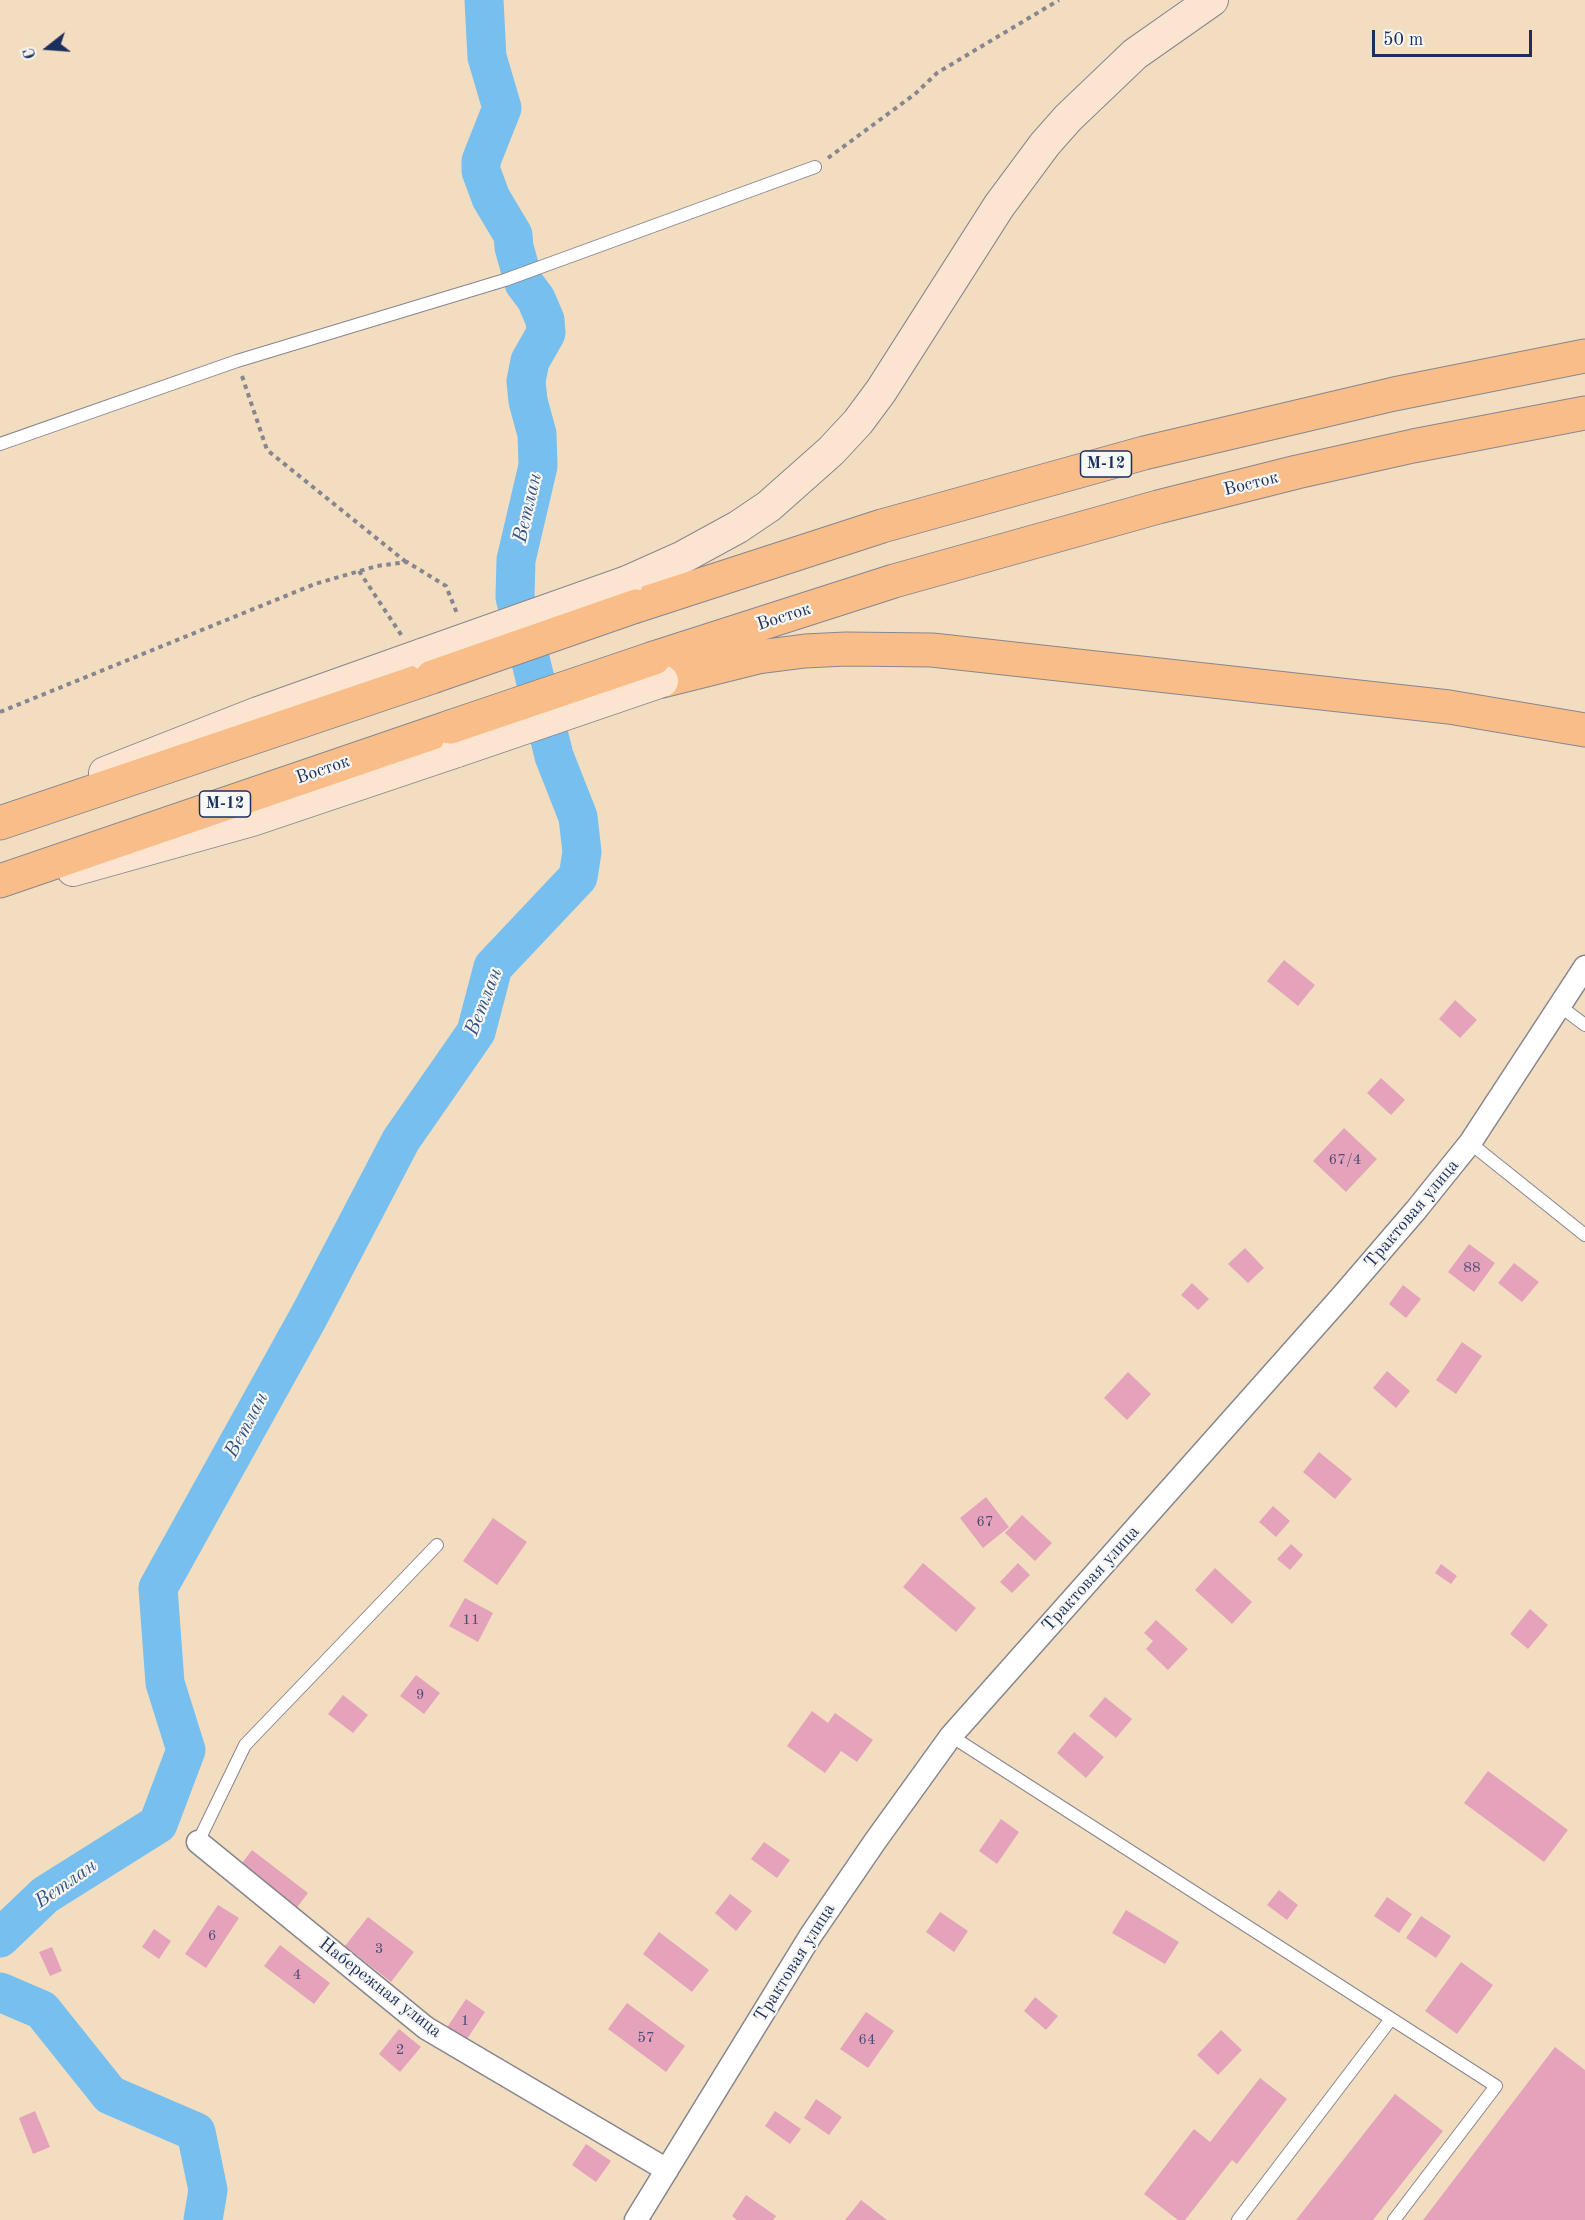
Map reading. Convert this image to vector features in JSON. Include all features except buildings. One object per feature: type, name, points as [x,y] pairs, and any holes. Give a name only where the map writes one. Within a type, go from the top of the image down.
[{"type":"highway","name":"М-12","points":[[0,823],[420,657],[632,594],[1144,453],[1394,394],[1585,356]]},
{"type":"highway","name":"Восток","points":[[0,881],[453,739],[658,670],[894,581],[1158,507],[1297,472],[1413,446],[1585,413]]},
{"type":"highway","points":[[658,670],[805,651],[886,648],[932,650],[1449,707],[1585,730]]},
{"type":"main road","points":[[632,594],[683,557],[738,527],[769,506],[831,451],[858,422],[881,391],[999,206],[1045,144],[1068,118],[1135,54],[1212,0]]},
{"type":"main road","points":[[0,815],[258,713],[420,657]]},
{"type":"main road","points":[[0,890],[214,832],[453,739]]},
{"type":"street","name":"Трактовая улица","points":[[636,2220],[811,1935],[951,1736],[1342,1296],[1470,1143],[1585,967]]},
{"type":"street","name":"Набережная улица","points":[[198,1842],[426,2028],[667,2170]]},
{"type":"lane","points":[[0,444],[237,361],[505,280],[815,166]]},
{"type":"lane","points":[[1561,1007],[1585,1025]]},
{"type":"lane","points":[[1470,1143],[1585,1235]]},
{"type":"lane","points":[[198,1842],[245,1745],[437,1545]]},
{"type":"lane","points":[[951,1736],[1496,2086],[1394,2220]]},
{"type":"lane","points":[[1238,2220],[1391,2019]]},
{"type":"path","points":[[815,166],[906,101],[938,73],[1059,0]]},
{"type":"path","points":[[237,361],[267,450],[406,562],[446,586],[460,619]]},
{"type":"path","points":[[0,712],[315,584],[359,571],[406,562]]},
{"type":"path","points":[[359,571],[420,657]]},
{"type":"waterway","name":"Ветлан","points":[[0,1938],[45,1895],[158,1824],[186,1750],[165,1683],[158,1588],[309,1316],[401,1140],[476,1032],[493,967],[578,877],[582,852],[578,817],[554,756],[515,597],[516,560],[538,466],[537,434],[528,401],[526,381],[530,361],[546,333],[545,320],[536,299],[524,283],[513,235],[491,198],[481,171],[481,161],[502,108],[487,57],[484,0]]},
{"type":"waterway","name":"Ветлан","points":[[0,1992],[42,2010],[110,2095],[196,2132],[208,2190],[203,2220]]}]
